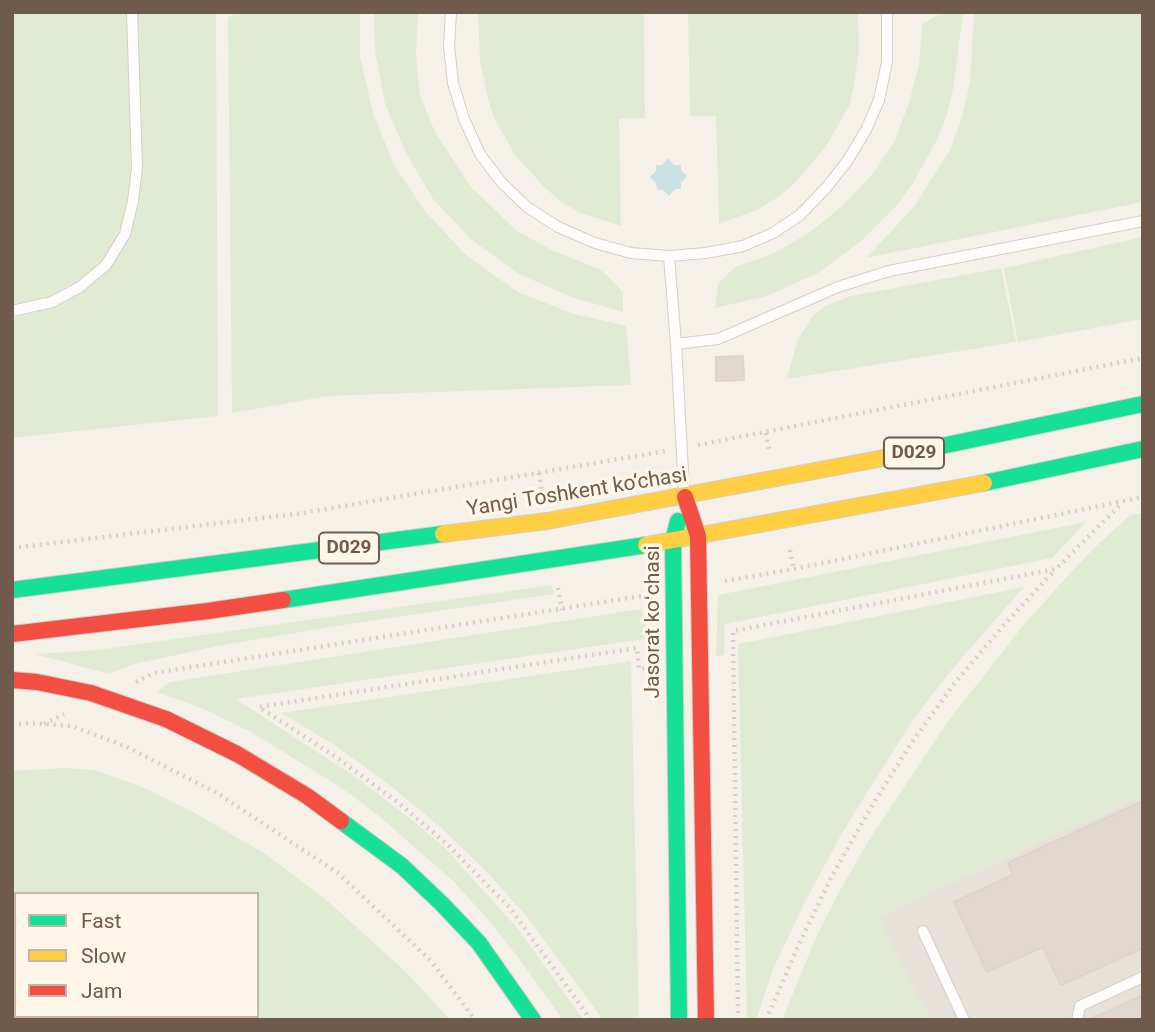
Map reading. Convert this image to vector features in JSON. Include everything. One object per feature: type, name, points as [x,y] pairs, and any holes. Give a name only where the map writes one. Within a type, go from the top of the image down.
[{"type":"main road","name":"Yangi Toshkent ko‘chasi","points":[[12,590],[547,522],[908,454],[1143,404]]},
{"type":"main road","name":"D029","points":[[12,634],[208,611],[673,541],[944,491],[1143,449]]},
{"type":"main road","name":"Jasorat koʻchasi","points":[[685,497],[698,536],[706,1020]]},
{"type":"main road","name":"Jasorat koʻchasi","points":[[679,1020],[673,541],[685,497]]},
{"type":"main road","points":[[12,680],[65,687],[166,719],[202,735],[272,774],[355,830],[402,866],[479,943],[533,1020]]},
{"type":"lane","points":[[12,311],[52,302],[80,287],[106,265],[125,234],[134,201],[137,168],[132,12]]},
{"type":"lane","points":[[451,12],[449,47],[453,83],[464,119],[480,154],[501,182],[527,206],[570,233],[631,253],[669,256],[743,246],[773,233],[800,215],[826,188],[866,131],[879,100],[887,62],[887,12]]},
{"type":"lane","points":[[676,344],[718,339],[838,287],[889,271],[1143,221]]},
{"type":"lane","points":[[669,256],[685,497]]},
{"type":"lane","points":[[923,931],[964,1020]]},
{"type":"lane","points":[[1077,1020],[1080,1006],[1143,976]]},
{"type":"path","points":[[12,548],[303,513],[682,448],[1143,358]]},
{"type":"path","points":[[699,586],[1143,497]]},
{"type":"path","points":[[766,1020],[832,876],[910,745],[954,684],[1003,626],[1124,501]]},
{"type":"path","points":[[738,1020],[733,631],[1056,569]]},
{"type":"path","points":[[103,697],[154,673],[674,590]]},
{"type":"path","points":[[591,1020],[510,908],[449,846],[400,804],[336,757],[259,707],[638,648],[639,669]]},
{"type":"path","points":[[44,724],[67,713]]},
{"type":"path","points":[[12,725],[72,726],[127,747],[217,793],[338,873],[431,961],[475,1020]]},
{"type":"shaded area","points":[[668,158],[674,165],[681,165],[681,170],[687,176],[681,183],[681,189],[675,189],[669,196],[663,190],[657,190],[656,183],[650,177],[656,171],[656,165],[662,165]]},
{"type":"shaded area","points":[[1143,795],[1143,1020],[930,1020],[878,917]]},
{"type":"green space","points":[[12,12],[216,12],[218,416],[12,438]]},
{"type":"green space","points":[[238,12],[360,12],[360,56],[373,113],[394,165],[425,211],[466,255],[518,292],[571,313],[626,326],[631,385],[329,396],[232,413],[228,18]]},
{"type":"green space","points":[[374,12],[418,14],[416,54],[420,95],[435,132],[470,186],[517,231],[552,250],[599,269],[608,276],[623,292],[623,312],[571,297],[519,274],[473,241],[433,199],[406,153],[385,104],[375,51]]},
{"type":"green space","points":[[478,12],[644,12],[645,118],[619,119],[621,226],[580,213],[560,201],[515,155],[494,118],[488,99],[480,61]]},
{"type":"green space","points":[[688,12],[858,12],[859,49],[854,87],[849,106],[825,148],[794,184],[778,197],[759,209],[719,224],[716,116],[690,116]]},
{"type":"green space","points":[[1143,12],[1143,202],[866,258],[913,208],[950,150],[962,117],[970,82],[974,13]]},
{"type":"green space","points":[[939,14],[963,14],[953,89],[938,138],[898,204],[861,241],[818,273],[767,296],[715,308],[718,284],[735,267],[772,254],[809,233],[842,206],[871,176],[894,142],[909,103],[919,64],[922,24]]},
{"type":"green space","points":[[1143,237],[1143,319],[1018,342],[1004,268]]},
{"type":"green space","points":[[1001,268],[1016,342],[787,379],[797,341],[813,316],[825,306],[851,296]]},
{"type":"green space","points":[[1143,513],[1143,795],[879,917],[930,1020],[782,1020],[816,937],[839,892],[872,835],[946,724],[1022,627],[1060,584],[1130,515]]},
{"type":"green space","points":[[1086,522],[1052,558],[725,624],[724,655],[716,656],[718,595]]},
{"type":"green space","points":[[552,585],[554,594],[218,646],[134,664],[109,674],[35,654],[98,650]]},
{"type":"green space","points":[[1024,587],[949,673],[914,719],[883,767],[841,835],[805,902],[774,967],[756,1020],[747,1020],[738,644]]},
{"type":"green space","points":[[641,609],[651,633],[654,660],[646,661],[644,639],[236,699],[360,780],[446,849],[517,928],[584,1020],[563,1020],[486,917],[453,881],[379,816],[340,787],[251,732],[204,709],[157,692],[170,682]]},
{"type":"green space","points":[[631,661],[639,1020],[603,1020],[528,918],[485,870],[438,825],[336,746],[281,713]]},
{"type":"green space","points":[[64,768],[95,770],[145,788],[264,853],[330,903],[408,974],[450,1020],[12,1020],[12,771]]},
{"type":"building","points":[[743,356],[744,380],[716,381],[716,357]]},
{"type":"building","points":[[1143,801],[1143,948],[1061,985],[1043,947],[987,972],[954,902],[1013,875],[1008,863]]},
{"type":"building","points":[[1143,995],[1143,1020],[1089,1020]]},
{"type":"traffic: fast","points":[[884,458],[1143,404]]},
{"type":"traffic: fast","points":[[984,483],[1143,449]]},
{"type":"traffic: fast","points":[[678,521],[673,541],[679,1020]]},
{"type":"traffic: fast","points":[[12,590],[443,534]]},
{"type":"traffic: fast","points":[[283,600],[646,545]]},
{"type":"traffic: fast","points":[[341,821],[402,866],[442,904],[479,943],[533,1020]]},
{"type":"traffic: slow","points":[[443,534],[547,521],[884,458]]},
{"type":"traffic: slow","points":[[646,545],[984,483]]},
{"type":"traffic: jam","points":[[685,497],[698,536],[706,1020]]},
{"type":"traffic: jam","points":[[12,634],[283,600]]},
{"type":"traffic: jam","points":[[12,680],[91,693],[166,719],[237,754],[307,796],[341,821]]}]
